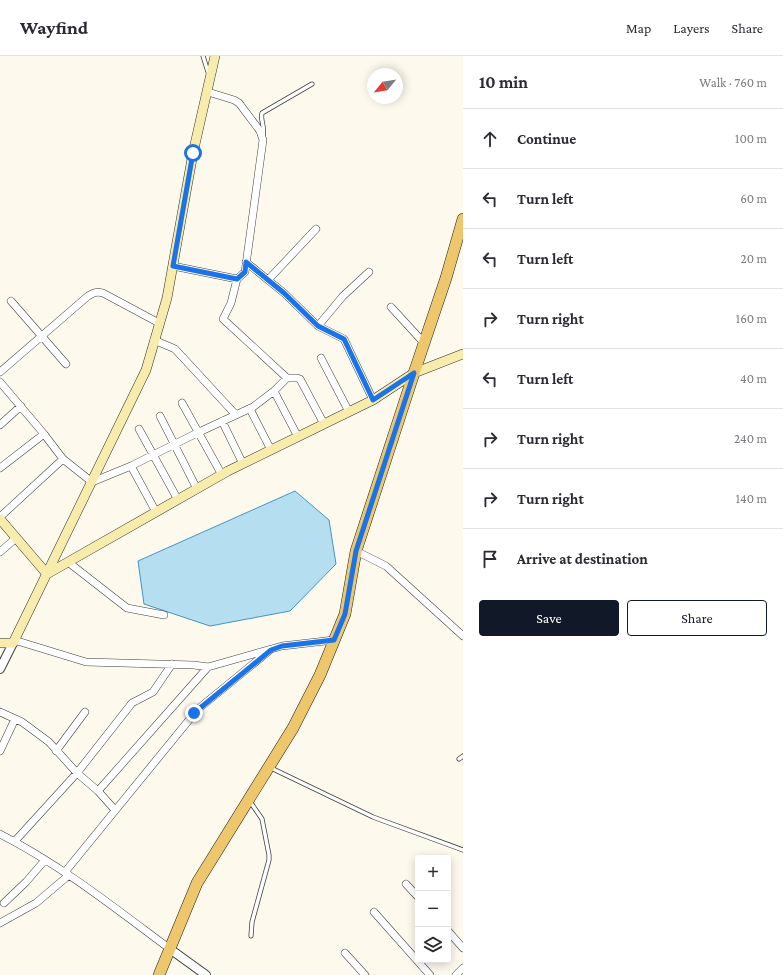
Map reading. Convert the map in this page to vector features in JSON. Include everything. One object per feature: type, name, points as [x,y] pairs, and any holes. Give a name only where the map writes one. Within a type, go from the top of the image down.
[{"type":"main road","points":[[0,643],[13,642],[146,370],[167,298],[193,153],[215,56]]},
{"type":"main road","points":[[159,975],[197,883],[293,728],[320,675],[345,614],[356,551],[414,373],[433,321],[463,219]]},
{"type":"main road","points":[[47,574],[222,475],[373,400],[414,373],[463,354]]},
{"type":"main road","points":[[0,518],[47,574]]},
{"type":"street","points":[[208,92],[237,101],[262,136],[263,140],[245,272],[237,279],[231,303],[223,319],[287,378],[300,379],[324,424]]},
{"type":"street","points":[[268,280],[316,229]]},
{"type":"street","points":[[454,252],[463,245]]},
{"type":"street","points":[[246,262],[318,326],[344,339],[373,400]]},
{"type":"street","points":[[173,266],[237,279]]},
{"type":"street","points":[[318,326],[343,296],[369,272]]},
{"type":"street","points":[[0,372],[88,296],[97,292],[103,292],[159,324]]},
{"type":"street","points":[[11,302],[66,364]]},
{"type":"street","points":[[391,307],[424,344]]},
{"type":"street","points":[[154,340],[175,349],[236,415]]},
{"type":"street","points":[[321,358],[349,412]]},
{"type":"street","points":[[0,382],[64,459],[92,482],[131,466],[199,432],[250,409],[274,391],[287,378]]},
{"type":"street","points":[[274,391],[298,437]]},
{"type":"street","points":[[182,403],[222,475]]},
{"type":"street","points":[[0,425],[21,406]]},
{"type":"street","points":[[250,409],[270,450]]},
{"type":"street","points":[[160,416],[197,489]]},
{"type":"street","points":[[222,421],[243,464]]},
{"type":"street","points":[[139,429],[178,500]]},
{"type":"street","points":[[0,468],[44,434]]},
{"type":"street","points":[[0,518],[64,459]]},
{"type":"street","points":[[131,466],[156,512]]},
{"type":"street","points":[[0,552],[16,538]]},
{"type":"street","points":[[356,551],[386,566],[462,634]]},
{"type":"street","points":[[68,562],[127,608],[164,615]]},
{"type":"street","points":[[0,669],[13,642],[86,662],[194,665],[208,668],[282,646],[334,640]]},
{"type":"street","points":[[0,922],[36,902],[70,875],[115,810],[198,709],[271,650]]},
{"type":"street","points":[[15,842],[77,773],[132,703],[153,692],[172,664]]},
{"type":"street","points":[[98,791],[208,668]]},
{"type":"street","points":[[0,712],[22,722],[49,742],[77,773],[98,791],[115,810]]},
{"type":"street","points":[[56,751],[85,712]]},
{"type":"street","points":[[0,751],[16,719]]},
{"type":"street","points":[[0,834],[70,875],[204,974]]},
{"type":"street","points":[[4,903],[26,882],[44,860]]},
{"type":"street","points":[[406,884],[415,894]]},
{"type":"street","points":[[374,912],[430,975]]},
{"type":"street","points":[[451,934],[463,948]]},
{"type":"street","points":[[346,953],[360,973]]},
{"type":"street","points":[[456,975],[463,968]]},
{"type":"lane","points":[[204,56],[210,78]]},
{"type":"lane","points":[[262,136],[264,127],[261,116],[262,113],[312,84]]},
{"type":"lane","points":[[269,767],[373,817],[463,850]]},
{"type":"lane","points":[[249,800],[262,819],[270,860],[252,922],[251,936]]},
{"type":"water","points":[[295,491],[329,520],[336,564],[290,611],[210,626],[144,604],[138,561]]},
{"type":"route","points":[[193,153],[173,266],[237,279],[245,272],[246,262],[284,293],[318,326],[344,339],[373,400],[414,373],[356,551],[345,614],[334,640],[282,646],[271,650],[194,713]]}]
